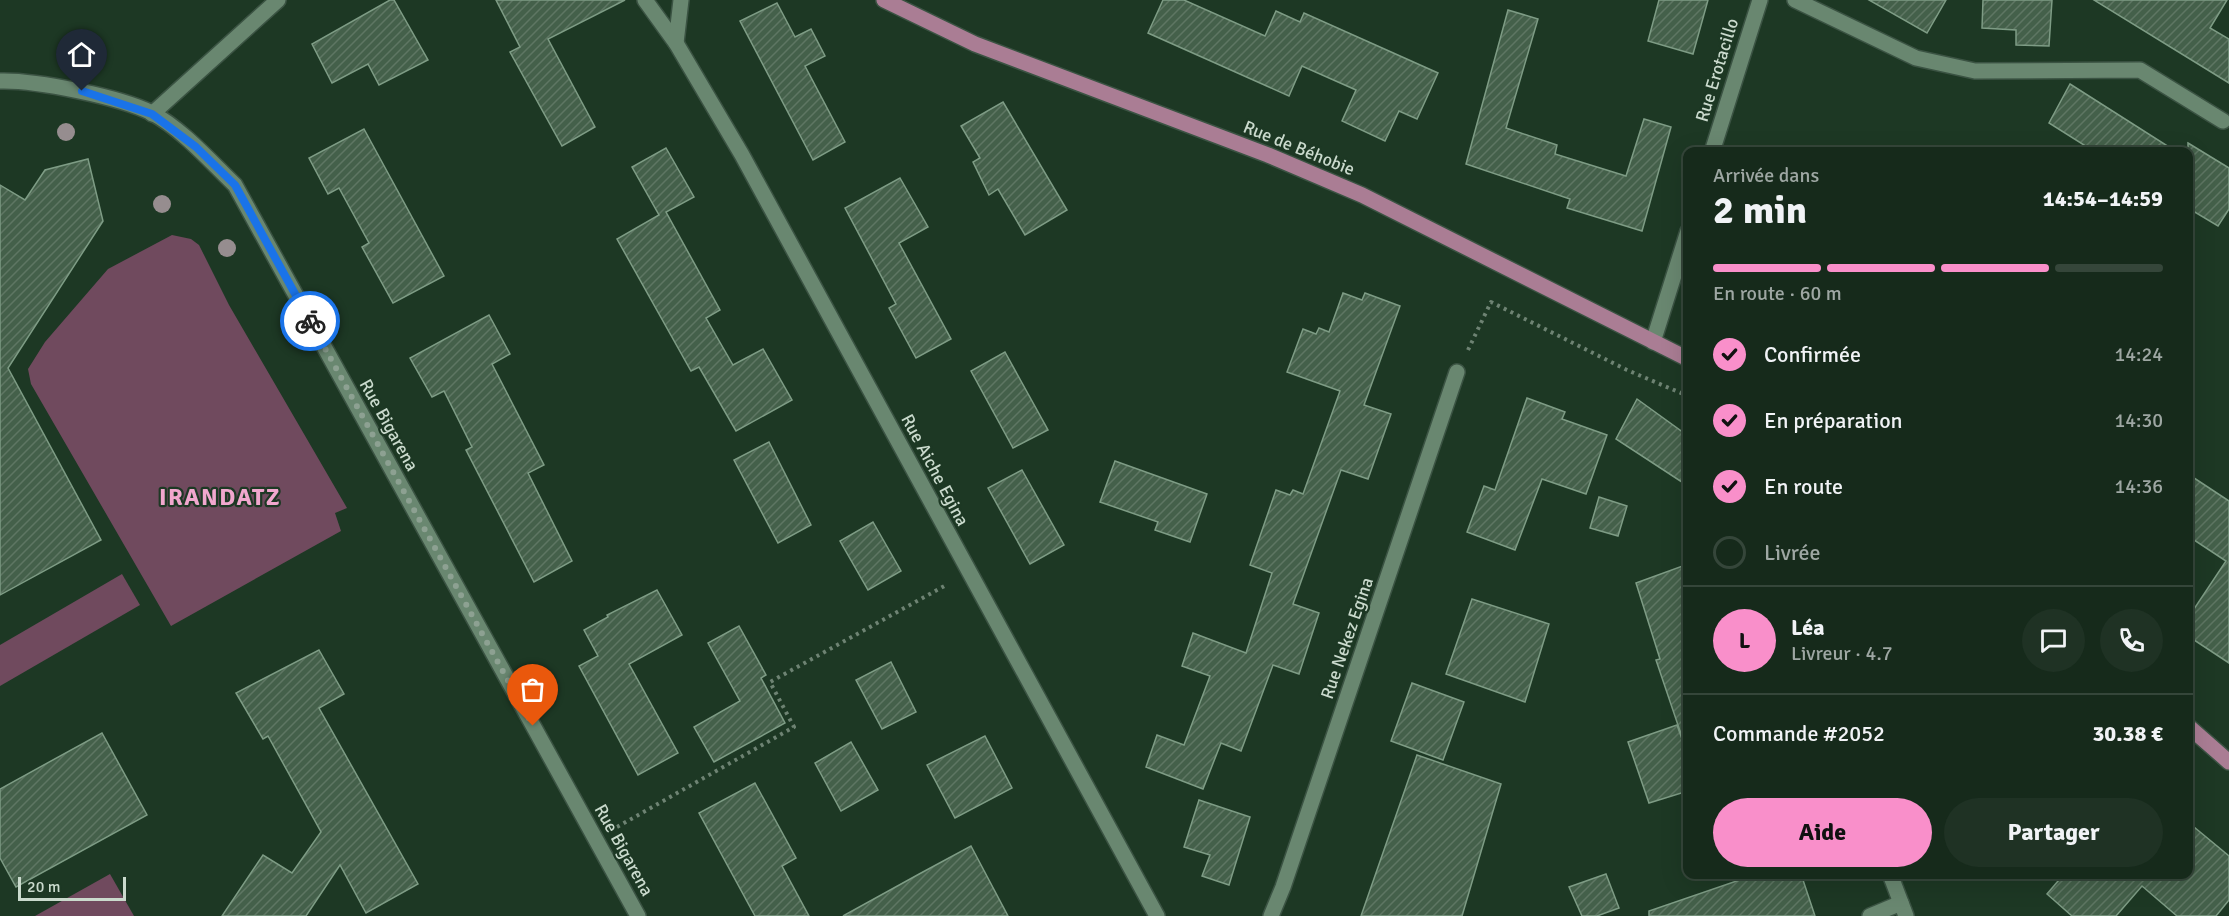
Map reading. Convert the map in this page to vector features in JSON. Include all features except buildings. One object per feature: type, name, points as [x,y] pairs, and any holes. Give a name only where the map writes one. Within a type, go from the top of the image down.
[{"type":"main road","name":"Rue de Béhobie","points":[[884,0],[975,44],[1268,154],[1362,195],[1683,357]]},
{"type":"main road","points":[[2193,730],[2229,762]]},
{"type":"street","points":[[152,114],[278,0]]},
{"type":"street","name":"Rue Aiche Egina","points":[[645,0],[676,43],[776,217],[1157,916]]},
{"type":"street","points":[[676,43],[681,0]]},
{"type":"street","name":"Rue Erotacillo","points":[[1714,147],[1760,0]]},
{"type":"street","points":[[1795,0],[1916,58],[1975,71],[2140,70],[2223,122]]},
{"type":"street","name":"Rue Bigarena","points":[[0,81],[82,91],[152,114],[196,147],[235,185],[638,916]]},
{"type":"street","points":[[1653,342],[1683,247]]},
{"type":"street","name":"Rue Nekez Egina","points":[[1271,916],[1283,887],[1457,372]]},
{"type":"street","points":[[1870,916],[1904,910],[1892,879]]},
{"type":"path","points":[[1457,372],[1491,303],[1627,370],[1683,394]]},
{"type":"path","points":[[595,839],[794,727],[770,682],[968,572]]},
{"type":"shaded area","points":[[172,235],[191,239],[199,245],[229,305],[347,508],[335,513],[341,531],[171,626],[31,384],[28,369],[45,342],[108,269]]},
{"type":"shaded area","points":[[122,574],[140,605],[0,686],[0,645]]},
{"type":"shaded area","points":[[110,874],[134,916],[35,916]]},
{"type":"way so far","points":[[310,321],[533,726]]},
{"type":"district","name":"IRANDATZ","points":[[220,497]]},
{"type":"route","points":[[82,91],[152,114],[196,147],[235,185],[310,321]]}]
